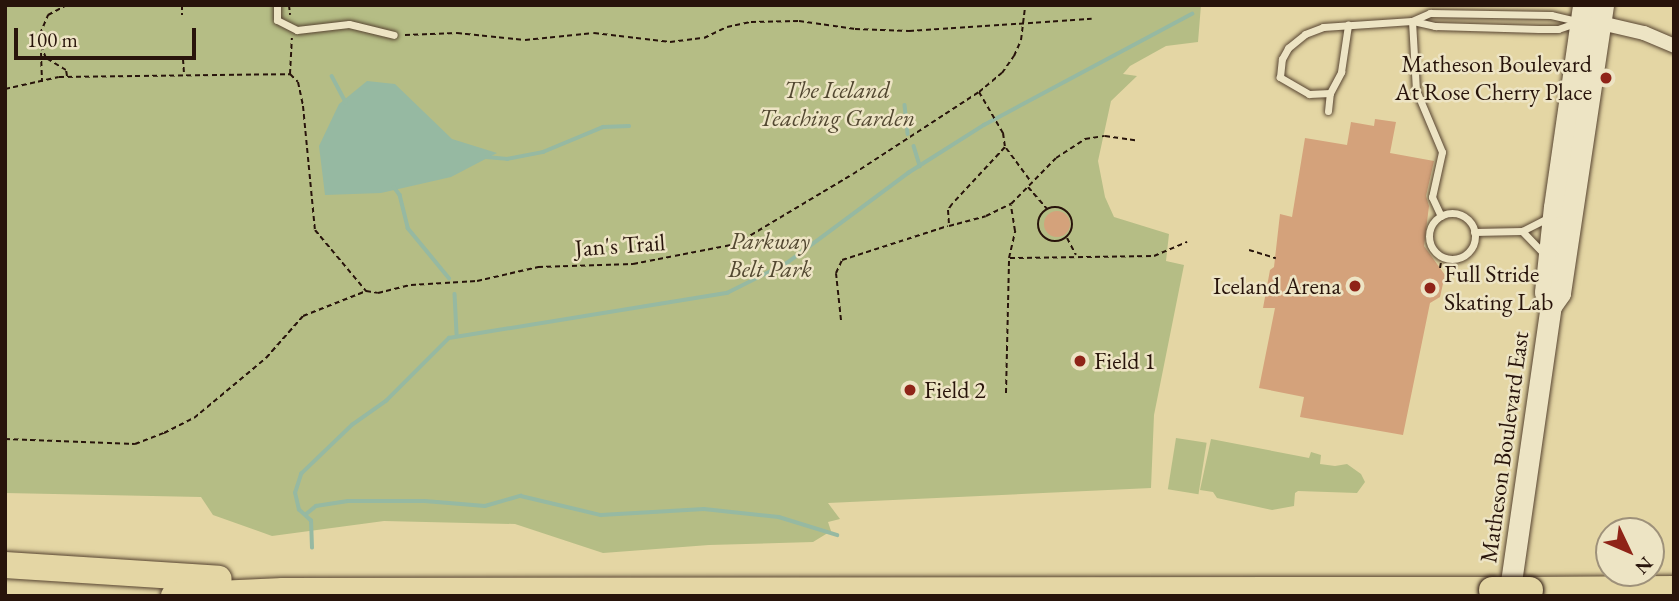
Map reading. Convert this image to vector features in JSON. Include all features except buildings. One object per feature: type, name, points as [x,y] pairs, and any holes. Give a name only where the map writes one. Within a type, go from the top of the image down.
[{"type":"highway","points":[[5,565],[215,579],[283,591]]},
{"type":"highway","points":[[174,596],[283,591],[1510,592],[1674,589]]},
{"type":"street","points":[[1592,14],[1674,46]]},
{"type":"street","name":"Matheson Boulevard East","points":[[1551,306],[1545,292],[1553,207],[1592,14]]},
{"type":"street","name":"Matheson Boulevard East","points":[[1510,592],[1551,306],[1560,293],[1592,14]]},
{"type":"lane","points":[[277,5],[277,20],[297,30],[349,24],[394,35]]},
{"type":"lane","points":[[1412,21],[1430,13],[1592,14]]},
{"type":"lane","points":[[1330,93],[1309,94],[1280,77],[1282,59],[1288,48],[1305,34],[1323,27],[1412,21],[1434,26],[1559,29],[1592,14]]},
{"type":"lane","points":[[1412,21],[1416,90],[1441,152],[1432,197],[1441,216]]},
{"type":"lane","points":[[1328,111],[1330,93],[1342,72],[1348,25]]},
{"type":"lane","points":[[1474,232],[1522,231],[1542,222],[1553,207]]},
{"type":"lane","points":[[1441,216],[1462,216],[1474,232],[1472,246],[1462,257],[1442,257],[1429,240],[1431,226],[1441,216]]},
{"type":"lane","points":[[1522,231],[1548,261]]},
{"type":"path","points":[[42,83],[40,34],[48,15],[67,5]]},
{"type":"path","points":[[182,5],[182,15]]},
{"type":"path","points":[[289,5],[290,74]]},
{"type":"path","name":"Jan's Trail","points":[[5,439],[135,444],[164,433],[194,418],[225,393],[266,358],[303,316],[366,291],[378,293],[411,285],[477,281],[538,267],[633,264],[736,244],[853,174],[979,92],[1002,73],[1014,56],[1024,22],[1025,5]]},
{"type":"path","points":[[394,35],[457,33],[525,40],[594,33],[670,42],[704,38],[727,27],[751,22],[799,21],[855,29],[909,31],[1092,19]]},
{"type":"path","points":[[41,50],[53,64],[66,70],[67,77]]},
{"type":"path","points":[[183,59],[184,74]]},
{"type":"path","points":[[5,89],[67,77],[290,74],[298,82],[303,106],[313,224],[321,239],[366,291]]},
{"type":"path","points":[[979,92],[1003,133],[1005,147],[1032,183]]},
{"type":"path","points":[[841,320],[836,273],[842,260],[986,216],[1011,204],[1056,159],[1085,139],[1105,136],[1139,141]]},
{"type":"path","points":[[950,226],[948,210],[952,204],[1005,147]]},
{"type":"path","points":[[1027,186],[1047,209]]},
{"type":"path","points":[[1006,393],[1009,258],[1015,231],[1011,204]]},
{"type":"path","points":[[1058,207],[1070,216],[1072,226],[1066,237],[1053,241],[1040,232],[1038,221],[1047,209],[1058,207]]},
{"type":"path","points":[[1066,237],[1076,256]]},
{"type":"path","points":[[1009,258],[1154,256],[1187,242]]},
{"type":"path","points":[[1249,250],[1276,258]]},
{"type":"path","points":[[1440,268],[1442,257]]},
{"type":"green space","name":"Parkway Belt Park","points":[[5,5],[1201,5],[1198,42],[1166,46],[1130,66],[1123,74],[1137,76],[1111,101],[1098,161],[1105,197],[1114,217],[1169,234],[1166,261],[1184,265],[1154,415],[1151,488],[828,503],[840,519],[828,522],[831,531],[813,542],[709,545],[603,553],[515,524],[384,521],[272,536],[213,515],[201,497],[5,493]]},
{"type":"green space","points":[[1176,438],[1207,443],[1198,494],[1168,489]]},
{"type":"green space","points":[[1211,439],[1309,458],[1311,452],[1321,455],[1320,464],[1347,464],[1361,474],[1365,482],[1357,493],[1298,491],[1295,493],[1294,506],[1272,510],[1217,498],[1213,492],[1200,490]]},
{"type":"shaded area","points":[[367,81],[395,84],[452,139],[497,153],[451,177],[381,193],[325,195],[319,146],[339,104]]},
{"type":"waterway","points":[[312,548],[311,521],[299,510],[295,493],[301,474],[352,425],[386,401],[449,338],[727,293],[787,263],[908,173],[984,125],[1192,14]]},
{"type":"waterway","points":[[332,76],[346,102]]},
{"type":"waterway","points":[[905,105],[908,134]]},
{"type":"waterway","points":[[486,157],[507,159],[543,152],[603,127],[629,126]]},
{"type":"waterway","points":[[914,146],[920,166]]},
{"type":"waterway","points":[[394,187],[400,195],[408,228],[449,278]]},
{"type":"waterway","points":[[455,294],[457,334]]},
{"type":"waterway","points":[[305,515],[316,506],[348,501],[425,501],[485,506],[521,496],[601,515],[704,509],[779,517],[837,535]]},
{"type":"place","name":"Matheson Boulevard At Rose Cherry Place","points":[[1606,78]]},
{"type":"place","name":"Iceland Arena","points":[[1355,286]]},
{"type":"place","name":"Full Stride Skating Lab","points":[[1430,288]]},
{"type":"place","name":"Field 1","points":[[1080,361]]},
{"type":"place","name":"Field 2","points":[[910,390]]},
{"type":"park label","name":"The Iceland Teaching Garden","points":[[837,104]]}]
